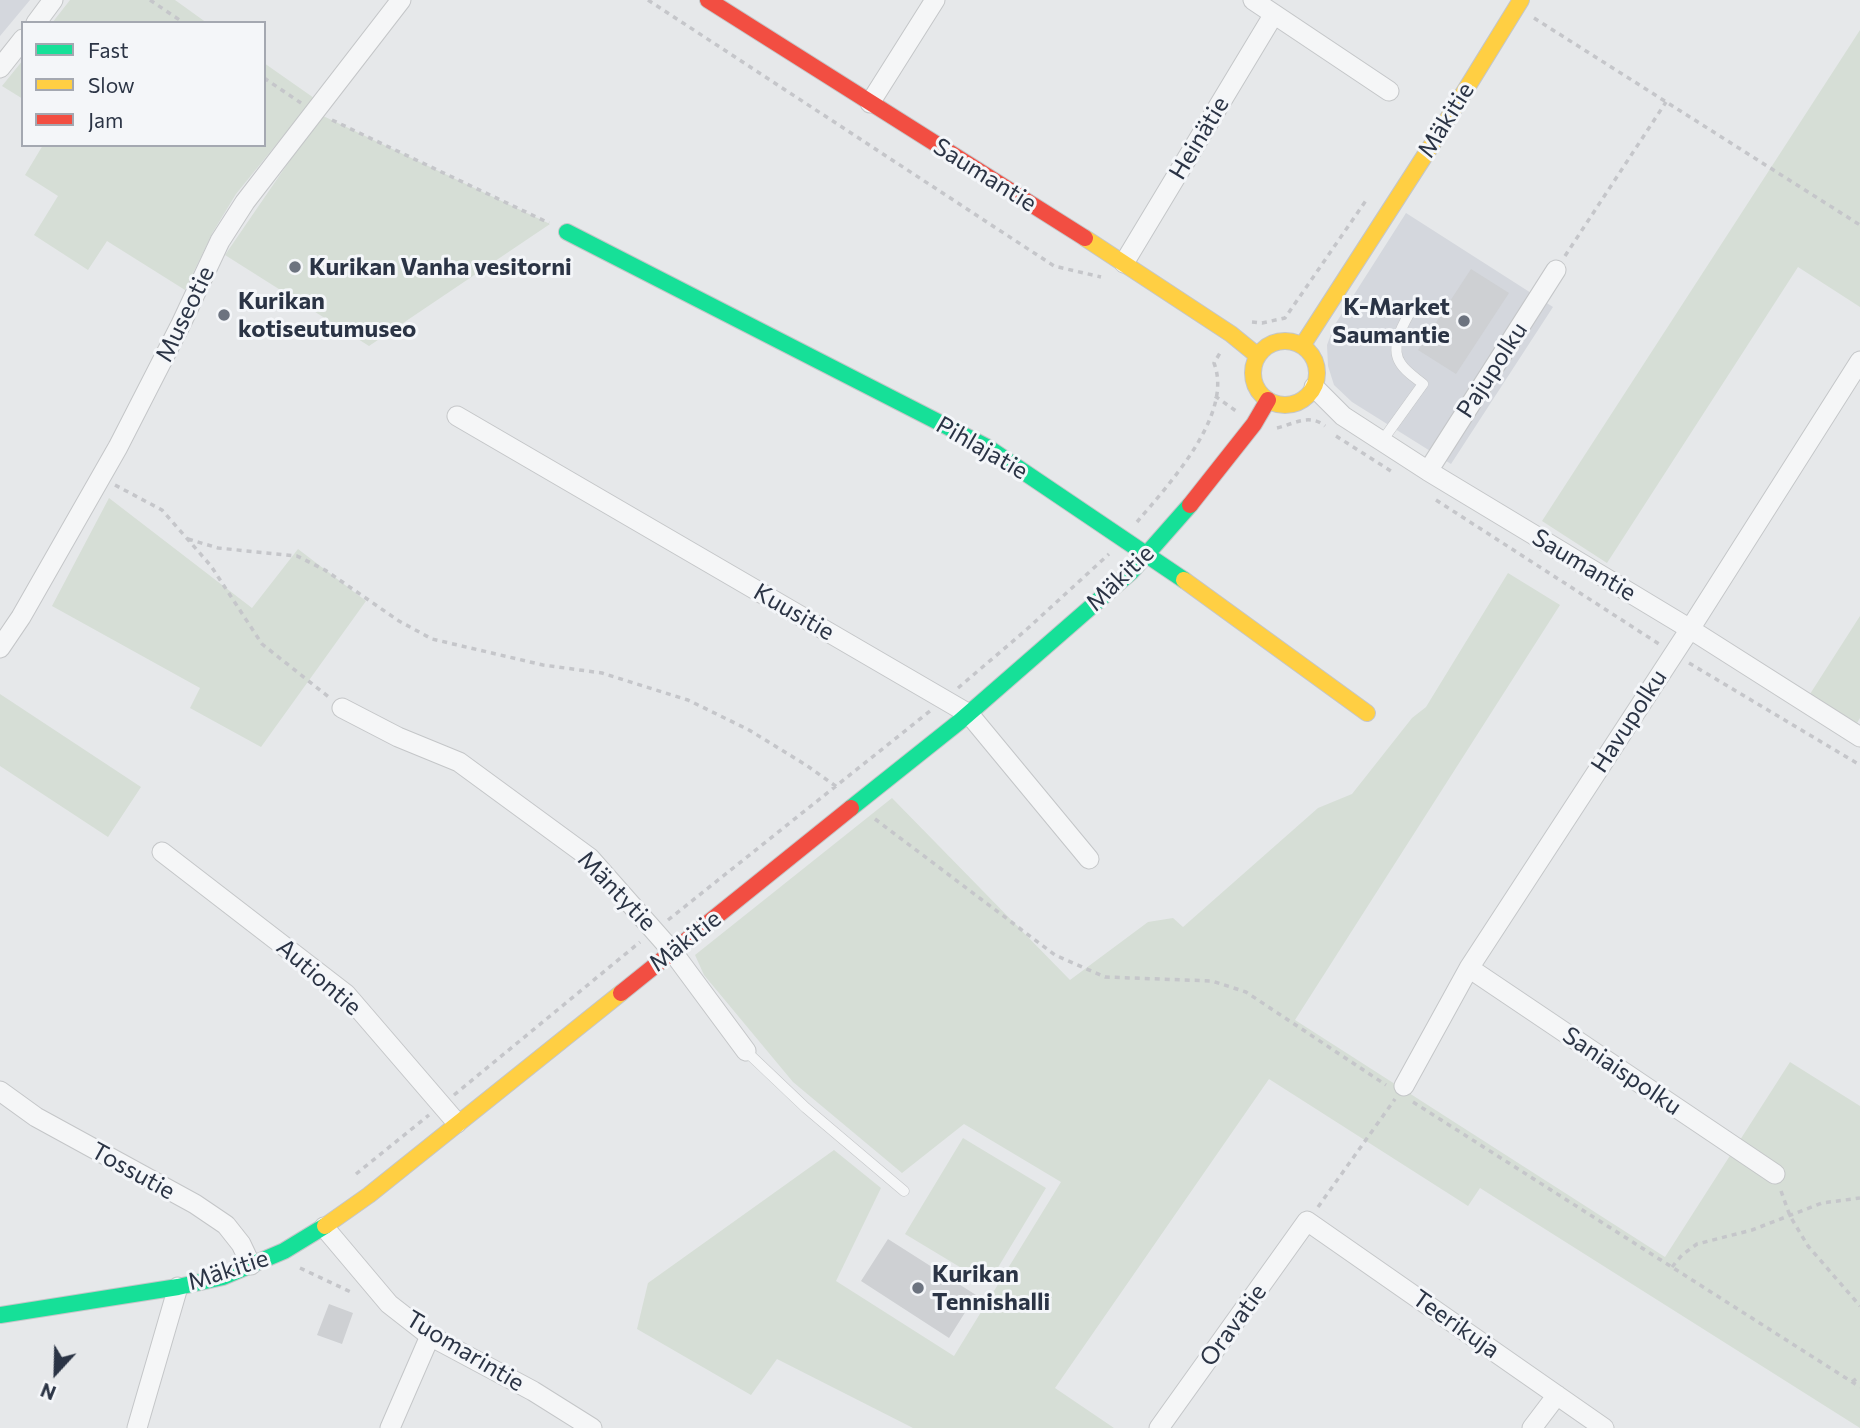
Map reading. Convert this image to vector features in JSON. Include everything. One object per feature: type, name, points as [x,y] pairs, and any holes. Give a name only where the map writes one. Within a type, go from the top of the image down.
[{"type":"street","points":[[38,21],[54,0]]},
{"type":"street","name":"Museotie","points":[[0,648],[22,617],[101,478],[181,324],[220,241],[245,202],[401,0]]},
{"type":"street","name":"Saumantie","points":[[708,0],[1124,263],[1231,334],[1258,356]]},
{"type":"street","points":[[870,103],[934,0]]},
{"type":"street","points":[[1253,0],[1389,91]]},
{"type":"street","name":"Mäkitie","points":[[1302,346],[1519,4]]},
{"type":"street","name":"Heinätie","points":[[1124,263],[1274,14]]},
{"type":"street","points":[[0,68],[21,42]]},
{"type":"street","name":"Pihlajatie","points":[[567,232],[987,447],[1147,554],[1367,713]]},
{"type":"street","name":"Pajupolku","points":[[1428,471],[1556,270]]},
{"type":"street","points":[[1278,341],[1302,346],[1309,351],[1315,362],[1317,374],[1314,387],[1306,397],[1292,404],[1268,400],[1259,391],[1254,380],[1258,356],[1269,345],[1278,341]]},
{"type":"street","name":"Havupolku","points":[[1401,1090],[1469,968],[1690,629],[1860,361]]},
{"type":"street","name":"Saumantie","points":[[1314,387],[1343,416],[1428,471],[1690,629],[1860,737]]},
{"type":"street","name":"Mäkitie","points":[[0,1315],[178,1287],[223,1277],[284,1251],[369,1195],[969,714],[1131,572],[1175,523],[1254,424],[1268,400]]},
{"type":"street","name":"Kuusitie","points":[[457,416],[969,714],[1089,859]]},
{"type":"street","name":"Mäntytie","points":[[342,708],[398,737],[459,762],[590,858],[672,951],[746,1051]]},
{"type":"street","name":"Autiontie","points":[[162,852],[346,994],[457,1123]]},
{"type":"street","name":"Saniaispolku","points":[[1469,968],[1775,1174]]},
{"type":"street","name":"Tossutie","points":[[0,1091],[36,1117],[195,1204],[226,1225],[241,1244],[251,1265]]},
{"type":"street","name":"Teerikuja","points":[[1307,1221],[1604,1428]]},
{"type":"street","name":"Oravatie","points":[[1159,1428],[1307,1221]]},
{"type":"street","name":"Tuomarintie","points":[[324,1227],[389,1304],[430,1336],[533,1391],[592,1428]]},
{"type":"street","points":[[137,1428],[178,1287]]},
{"type":"street","points":[[390,1428],[430,1336]]},
{"type":"street","points":[[1532,1428],[1557,1395]]},
{"type":"lane","points":[[1382,441],[1423,384],[1400,363],[1396,352],[1400,329],[1409,314]]},
{"type":"lane","name":"Mäntytie","points":[[746,1051],[806,1108],[904,1191]]},
{"type":"path","points":[[150,0],[181,21]]},
{"type":"path","points":[[649,0],[1054,265],[1108,279]]},
{"type":"path","points":[[1519,4],[1666,102],[1860,225]]},
{"type":"path","points":[[266,79],[316,113],[567,232]]},
{"type":"path","points":[[1556,270],[1666,102]]},
{"type":"path","points":[[1370,195],[1285,318],[1262,323],[1242,321],[1231,334],[1214,363],[1218,374],[1215,396],[1254,424],[1269,430],[1299,420],[1317,420],[1346,444],[1404,480]]},
{"type":"path","points":[[101,478],[162,510],[211,566],[262,644],[342,708]]},
{"type":"path","points":[[1427,494],[1673,653],[1860,765]]},
{"type":"path","points":[[188,539],[218,548],[297,556],[325,570],[399,621],[432,639],[543,665],[602,673],[688,700],[749,730],[806,765],[1055,955],[1105,976],[1212,981],[1246,992],[1860,1387]]},
{"type":"path","points":[[1307,1221],[1401,1090]]},
{"type":"path","points":[[1775,1174],[1790,1216],[1808,1247],[1860,1306]]},
{"type":"path","points":[[1672,1267],[1682,1255],[1698,1244],[1752,1230],[1822,1203],[1860,1198]]},
{"type":"path","points":[[284,1251],[293,1265],[359,1295]]},
{"type":"path","points":[[1852,1382],[1860,1376]]},
{"type":"shaded area","points":[[0,0],[30,0],[0,36]]},
{"type":"shaded area","points":[[70,0],[175,0],[204,21],[54,21]]},
{"type":"shaded area","points":[[1860,30],[1860,307],[1798,267],[1607,563],[1542,521]]},
{"type":"shaded area","points":[[21,62],[21,98],[2,86]]},
{"type":"shaded area","points":[[266,64],[314,98],[236,194],[213,232],[185,290],[107,241],[88,270],[34,235],[58,196],[25,175],[42,147],[266,147]]},
{"type":"shaded area","points":[[321,115],[550,224],[369,346],[225,255]]},
{"type":"shaded area","points":[[1406,213],[1553,307],[1451,464],[1352,402],[1334,385],[1328,366],[1327,345],[1334,326]]},
{"type":"shaded area","points":[[109,498],[252,608],[298,549],[366,601],[261,747],[190,708],[200,688],[52,606]]},
{"type":"shaded area","points":[[1508,573],[1560,605],[1295,1020],[1665,1257],[1790,1062],[1860,1106],[1860,1428],[1480,1188],[1468,1206],[1269,1079],[1055,1388],[1114,1428],[913,1428],[777,1359],[751,1395],[637,1329],[648,1283],[834,1150],[881,1188],[836,1281],[954,1356],[1061,1182],[964,1124],[902,1173],[793,1082],[704,975],[695,955],[892,798],[1070,980],[1148,922],[1173,918],[1183,927],[1318,808],[1352,794],[1412,718],[1426,707]]},
{"type":"shaded area","points":[[1860,616],[1860,718],[1857,723],[1810,694]]},
{"type":"shaded area","points":[[0,694],[141,787],[108,837],[0,766]]},
{"type":"shaded area","points":[[963,1138],[1046,1188],[988,1284],[905,1234]]},
{"type":"building","name":"K-Market Saumantie","points":[[1471,269],[1509,293],[1456,374],[1418,350]]},
{"type":"building","name":"Kurikan Tennishalli","points":[[888,1239],[976,1295],[949,1338],[861,1281]]},
{"type":"building","points":[[329,1304],[353,1313],[342,1344],[317,1335]]},
{"type":"traffic: fast","points":[[567,232],[987,447],[1184,580]]},
{"type":"traffic: fast","points":[[851,808],[959,722],[1131,572],[1190,505]]},
{"type":"traffic: fast","points":[[0,1315],[178,1287],[223,1277],[284,1251],[325,1226]]},
{"type":"traffic: slow","points":[[1302,346],[1521,0]]},
{"type":"traffic: slow","points":[[1085,238],[1231,334],[1258,356]]},
{"type":"traffic: slow","points":[[1285,341],[1297,343],[1308,350],[1315,361],[1317,373],[1315,385],[1308,396],[1297,403],[1285,405],[1273,403],[1262,396],[1255,385],[1253,373],[1255,361],[1262,350],[1273,343],[1285,341]]},
{"type":"traffic: slow","points":[[1184,580],[1367,713]]},
{"type":"traffic: slow","points":[[325,1226],[369,1195],[621,993]]},
{"type":"traffic: jam","points":[[708,0],[1085,238]]},
{"type":"traffic: jam","points":[[1190,505],[1254,424],[1268,400]]},
{"type":"traffic: jam","points":[[621,993],[851,808]]},
{"type":"place","name":"Kurikan Vanha vesitorni","points":[[295,267]]},
{"type":"place","name":"Kurikan kotiseutumuseo","points":[[224,315]]},
{"type":"place","name":"K-Market Saumantie","points":[[1464,321]]},
{"type":"place","name":"Kurikan Tennishalli","points":[[918,1288]]}]
